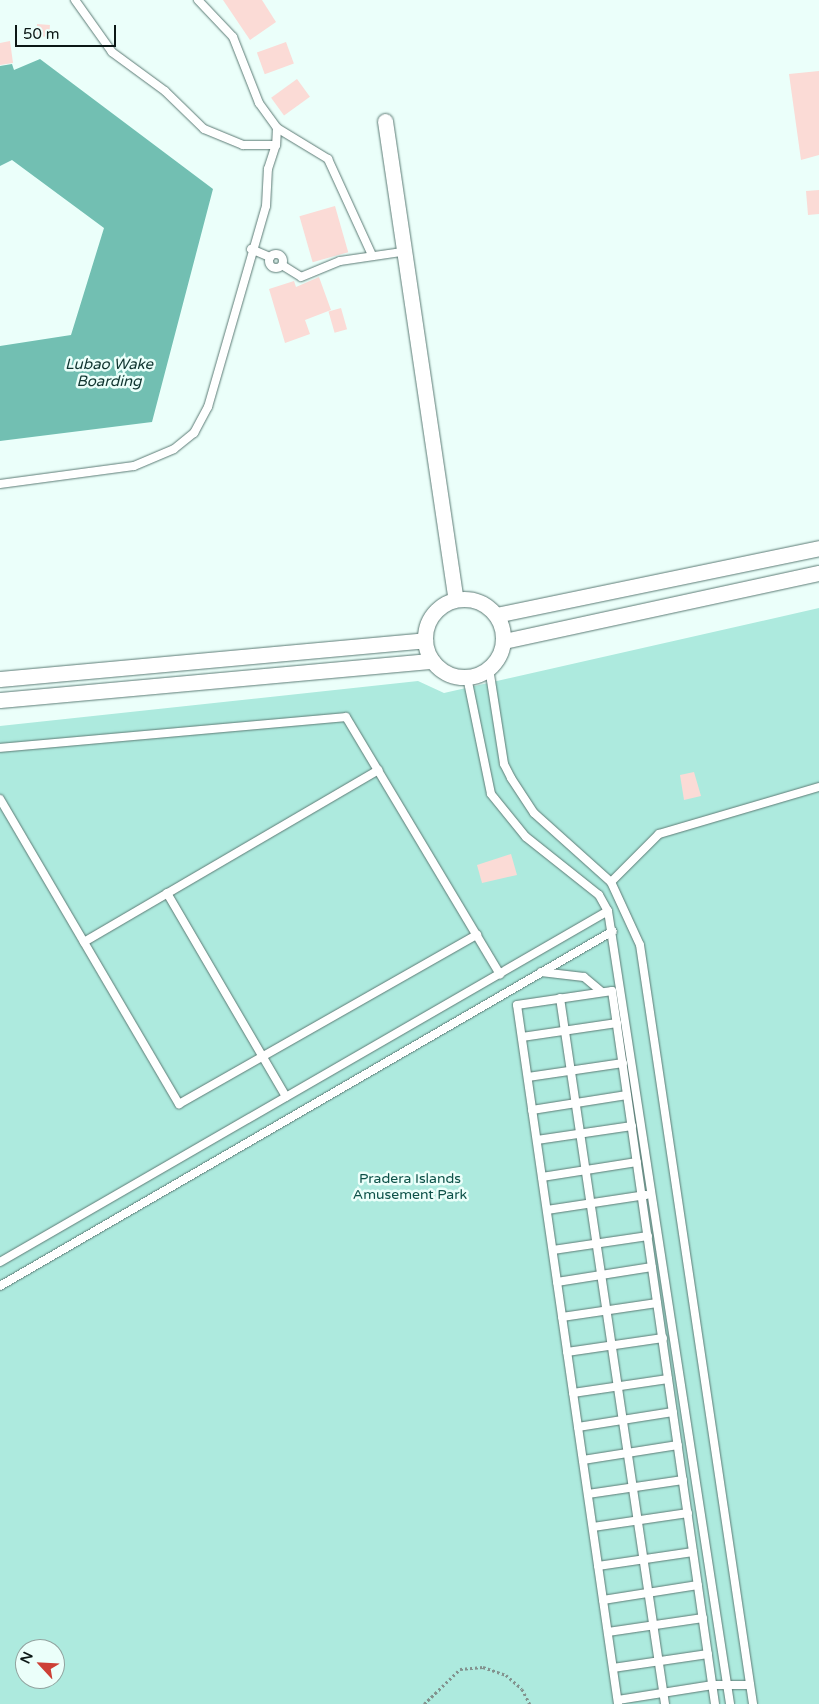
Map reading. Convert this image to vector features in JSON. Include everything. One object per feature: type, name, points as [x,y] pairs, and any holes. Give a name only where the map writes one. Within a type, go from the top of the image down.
[{"type":"street","points":[[385,121],[402,252],[456,599]]},
{"type":"street","points":[[496,615],[814,549],[816,573],[504,641]]},
{"type":"street","points":[[456,599],[479,601],[496,615],[504,641],[489,668],[467,677],[451,676],[432,661],[425,640],[430,619],[456,599]]},
{"type":"street","points":[[0,679],[425,640]]},
{"type":"street","points":[[0,700],[432,661]]},
{"type":"lane","points":[[75,0],[112,52],[165,91],[204,129],[243,144],[276,145]]},
{"type":"lane","points":[[198,0],[233,37],[259,103],[277,128],[328,159],[372,255]]},
{"type":"lane","points":[[0,484],[134,466],[160,457],[194,433],[208,407],[251,249],[266,206],[268,169],[276,145],[277,128]]},
{"type":"lane","points":[[251,249],[270,257],[273,267],[282,265],[301,277],[334,262],[402,252]]},
{"type":"lane","points":[[489,668],[504,764],[511,778],[534,813],[611,882],[640,945],[753,1704]]},
{"type":"lane","points":[[467,677],[491,794],[526,837],[599,895],[608,911],[613,931],[730,1704]]},
{"type":"lane","points":[[0,748],[346,716],[500,974]]},
{"type":"lane","points":[[84,942],[378,770]]},
{"type":"lane","points":[[611,882],[659,834],[819,787]]},
{"type":"lane","points":[[0,799],[179,1104],[477,935]]},
{"type":"lane","points":[[167,893],[286,1097]]},
{"type":"lane","points":[[0,1262],[608,911]]},
{"type":"lane","points":[[0,1286],[613,931]]},
{"type":"lane","points":[[541,972],[584,977],[602,992]]},
{"type":"lane","points":[[715,1704],[713,1685],[694,1552],[612,991],[517,1005],[618,1702],[664,1692],[713,1685],[727,1688],[750,1684]]},
{"type":"lane","points":[[560,998],[665,1704]]},
{"type":"lane","points":[[522,1037],[617,1022]]},
{"type":"lane","points":[[528,1077],[623,1063]]},
{"type":"lane","points":[[532,1110],[627,1095]]},
{"type":"lane","points":[[537,1140],[632,1126]]},
{"type":"lane","points":[[542,1177],[637,1162]]},
{"type":"lane","points":[[547,1210],[653,1194]]},
{"type":"lane","points":[[553,1250],[648,1236]]},
{"type":"lane","points":[[557,1282],[652,1267]]},
{"type":"lane","points":[[562,1318],[657,1303]]},
{"type":"lane","points":[[567,1352],[662,1338]]},
{"type":"lane","points":[[573,1393],[668,1379]]},
{"type":"lane","points":[[578,1427],[673,1412]]},
{"type":"lane","points":[[583,1460],[678,1445]]},
{"type":"lane","points":[[588,1494],[683,1480]]},
{"type":"lane","points":[[592,1527],[688,1513]]},
{"type":"lane","points":[[598,1566],[694,1552]]},
{"type":"lane","points":[[603,1600],[698,1585]]},
{"type":"lane","points":[[608,1632],[703,1618]]},
{"type":"lane","points":[[613,1668],[708,1654]]},
{"type":"path","points":[[424,1704],[460,1669],[483,1666],[506,1675],[522,1688],[530,1704]]},
{"type":"green space","name":"Pradera Islands Amusement Park","points":[[819,608],[819,1704],[0,1704],[0,726],[418,681],[444,693]]},
{"type":"water","name":"Lubao Wake Boarding","points":[[40,59],[213,189],[152,422],[0,441],[0,346],[71,335],[104,228],[12,160],[0,166],[0,66],[12,64],[14,70]]},
{"type":"building","points":[[223,0],[262,0],[276,22],[250,40]]},
{"type":"building","points":[[37,24],[50,25],[49,37],[36,36]]},
{"type":"building","points":[[10,41],[13,63],[0,65],[0,43]]},
{"type":"building","points":[[286,42],[294,64],[265,74],[257,53]]},
{"type":"building","points":[[819,71],[819,155],[801,160],[789,74]]},
{"type":"building","points":[[297,79],[310,97],[284,116],[271,98]]},
{"type":"building","points":[[819,190],[819,214],[808,215],[806,191]]},
{"type":"building","points":[[335,206],[348,252],[313,262],[299,216]]},
{"type":"building","points":[[319,277],[331,310],[305,320],[310,334],[285,343],[269,289],[294,281],[296,287]]},
{"type":"building","points":[[341,308],[347,329],[335,333],[329,312]]},
{"type":"building","points":[[694,772],[701,796],[684,800],[680,775]]},
{"type":"building","points":[[511,854],[517,875],[482,883],[477,865]]}]
